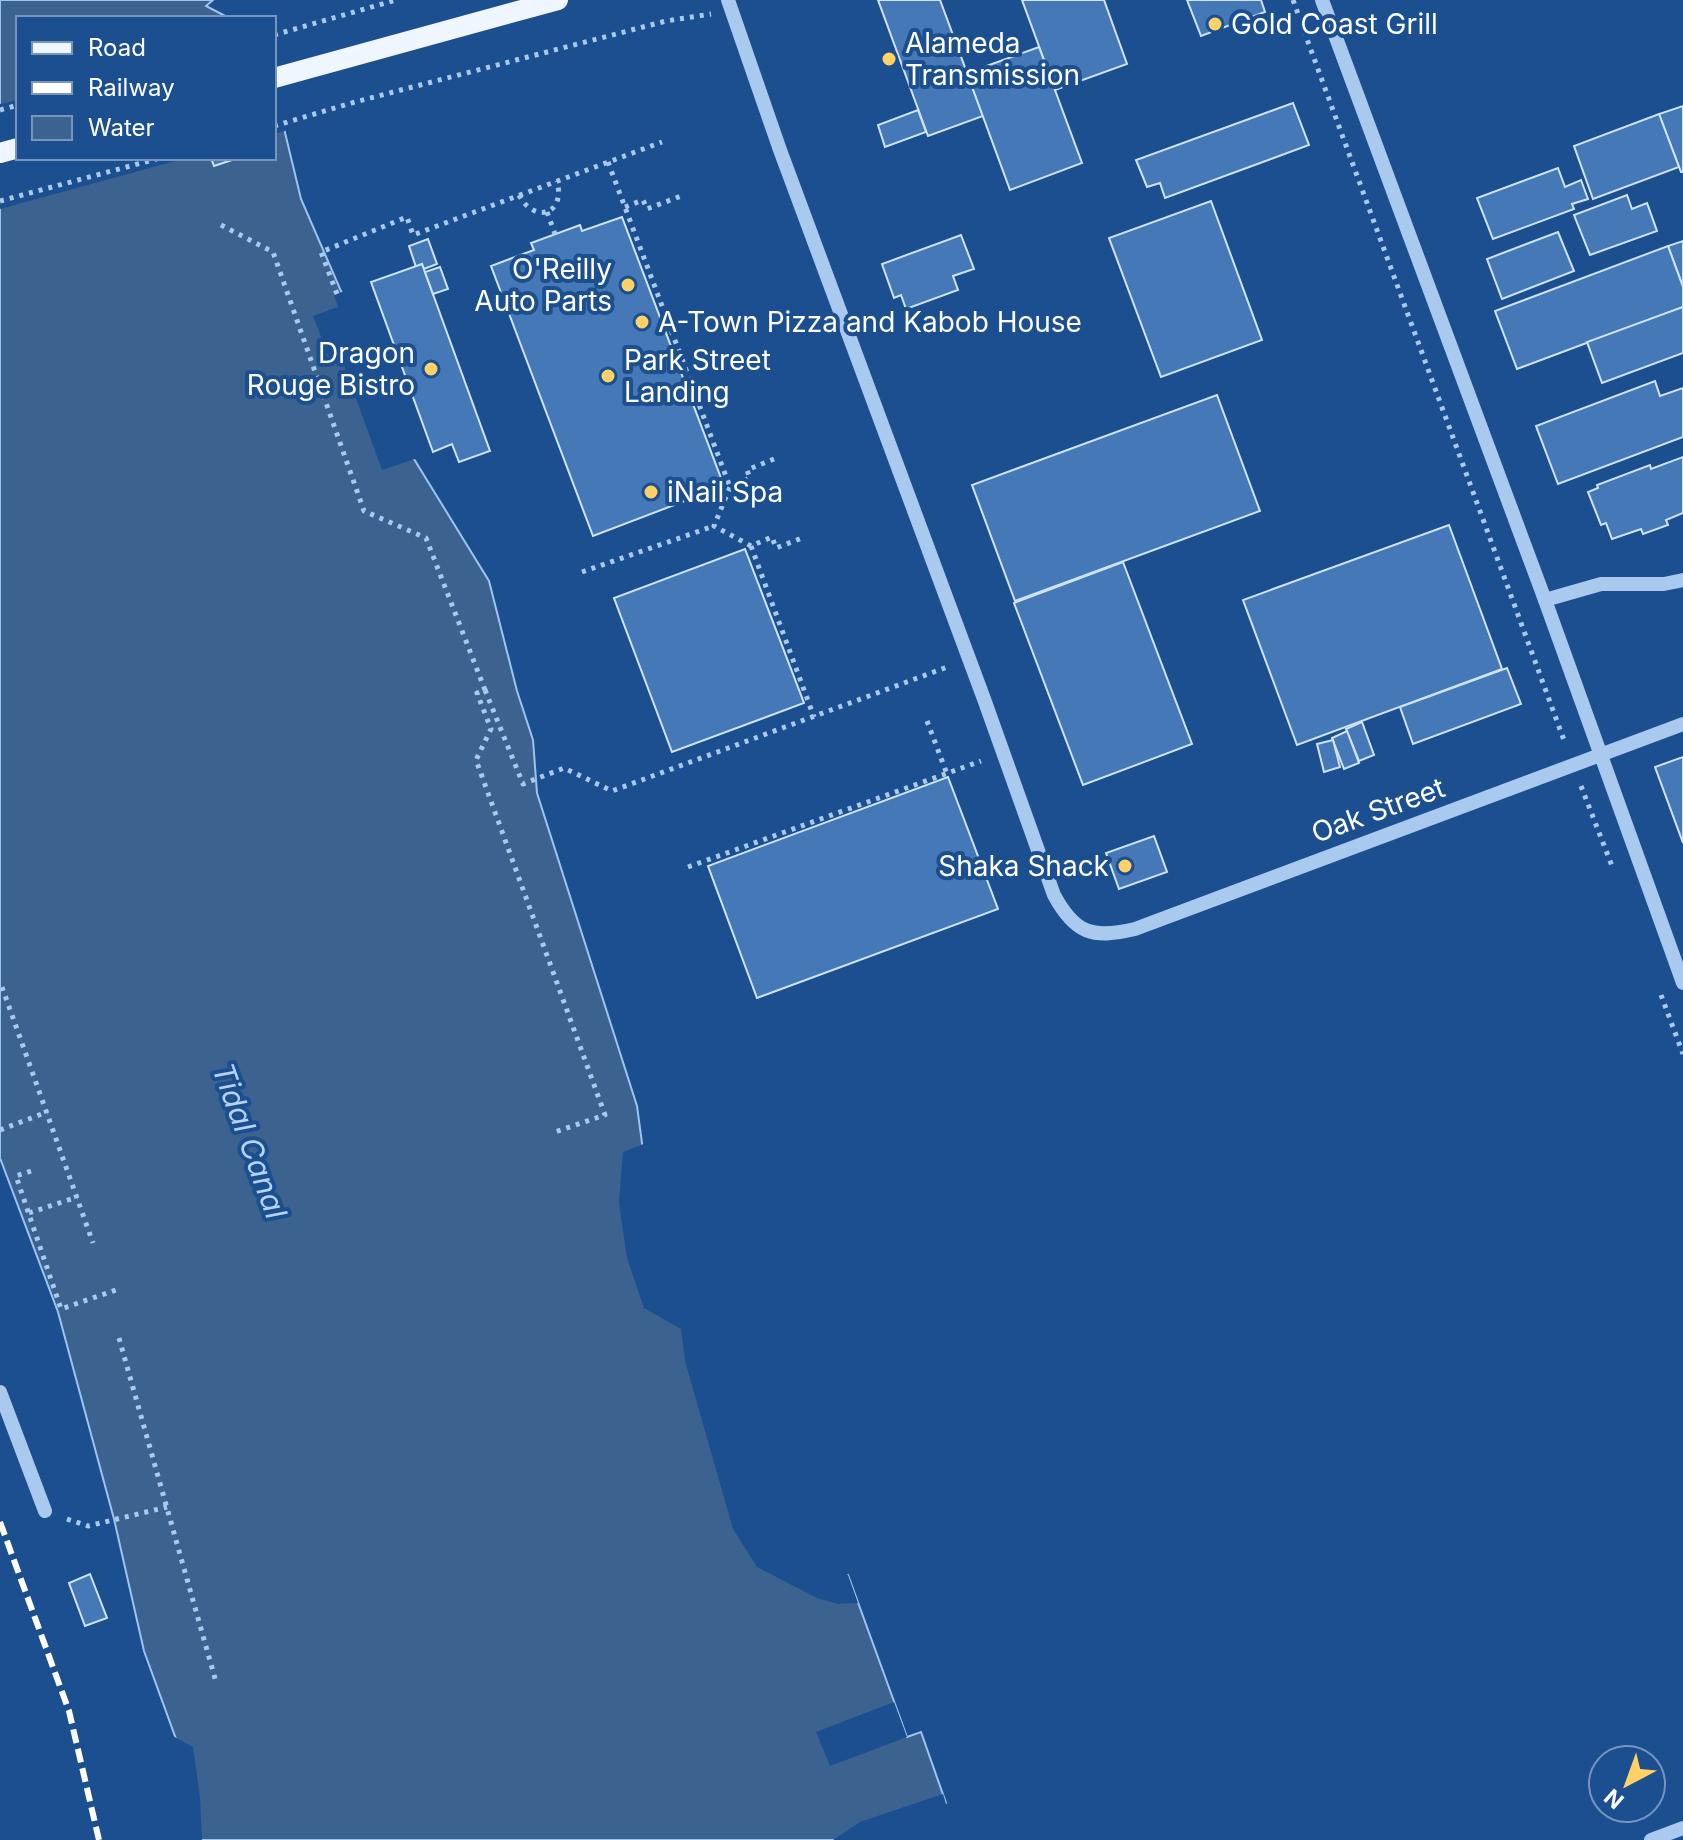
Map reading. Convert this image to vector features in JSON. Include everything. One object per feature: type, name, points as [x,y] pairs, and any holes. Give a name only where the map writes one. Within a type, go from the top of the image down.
[{"type":"main road","points":[[276,77],[558,0]]},
{"type":"street","points":[[1322,0],[1545,600],[1683,983]]},
{"type":"street","points":[[730,5],[780,150],[1003,753]]},
{"type":"street","points":[[1545,600],[1601,584],[1664,584],[1683,580]]},
{"type":"street","name":"Oak Street","points":[[1003,753],[1062,911],[1089,932],[1107,936],[1135,929],[1683,724]]},
{"type":"street","points":[[0,1392],[45,1511]]},
{"type":"street","points":[[1651,1840],[1683,1828]]},
{"type":"path","points":[[276,34],[396,0]]},
{"type":"path","points":[[1293,0],[1616,877]]},
{"type":"path","points":[[276,125],[730,5]]},
{"type":"path","points":[[337,294],[321,252],[407,217],[413,235],[662,142]]},
{"type":"path","points":[[0,201],[153,160]]},
{"type":"path","points":[[608,162],[730,487],[714,526]]},
{"type":"path","points":[[519,195],[525,205],[536,212],[547,212],[556,205],[560,194],[557,181]]},
{"type":"path","points":[[625,207],[643,200],[647,209],[681,196]]},
{"type":"path","points":[[547,212],[555,234]]},
{"type":"path","points":[[221,225],[273,252],[364,511],[426,538],[523,784],[564,768],[612,791],[969,658]]},
{"type":"path","points":[[730,487],[750,478],[747,470],[774,459]]},
{"type":"path","points":[[582,572],[714,526],[751,546],[814,717]]},
{"type":"path","points":[[751,546],[772,537],[776,548],[802,538]]},
{"type":"path","points":[[485,690],[477,693],[491,729],[476,760],[605,1115],[552,1133]]},
{"type":"path","points":[[927,721],[947,774]]},
{"type":"path","points":[[688,867],[1003,753]]},
{"type":"path","points":[[2,987],[93,1243]]},
{"type":"path","points":[[1658,987],[1683,1054]]},
{"type":"path","points":[[0,1130],[47,1112]]},
{"type":"path","points":[[31,1171],[16,1176],[61,1309],[116,1290]]},
{"type":"path","points":[[29,1213],[77,1197]]},
{"type":"path","points":[[119,1338],[216,1682]]},
{"type":"path","points":[[45,1511],[88,1526],[167,1507]]},
{"type":"water","name":"Tidal Canal","points":[[0,0],[213,0],[206,6],[225,16],[16,16],[16,160],[276,160],[276,95],[301,199],[414,459],[489,581],[533,740],[537,793],[637,1106],[644,1158],[815,1585],[848,1575],[907,1737],[921,1732],[946,1803],[855,1840],[183,1840],[176,1739],[144,1651],[114,1519],[58,1312],[0,1158]]},
{"type":"pier","points":[[276,84],[278,86],[288,130],[276,133]]},
{"type":"pier","points":[[16,100],[16,160],[179,160],[0,209],[0,104]]},
{"type":"pier","points":[[345,291],[418,458],[382,470],[341,357],[330,360],[313,316],[338,307],[334,295]]},
{"type":"pier","points":[[646,1143],[648,1157],[712,1293],[817,1580],[843,1572],[848,1575],[858,1603],[838,1604],[817,1598],[757,1567],[733,1529],[685,1361],[681,1329],[644,1308],[627,1258],[619,1203],[623,1152]]},
{"type":"pier","points":[[894,1702],[907,1737],[830,1766],[816,1732]]},
{"type":"pier","points":[[171,1735],[193,1747],[202,1840],[179,1840]]},
{"type":"pier","points":[[943,1794],[947,1807],[866,1840],[833,1840],[860,1822]]},
{"type":"building","points":[[878,0],[940,0],[983,116],[928,136]]},
{"type":"building","points":[[1022,0],[1104,0],[1127,64],[1055,90]]},
{"type":"building","name":"Gold Coast Grill","points":[[1187,0],[1261,0],[1265,12],[1201,36]]},
{"type":"building","points":[[1039,47],[1082,163],[1010,190],[967,73]]},
{"type":"building","points":[[1293,103],[1309,145],[1165,198],[1160,183],[1147,187],[1136,160]]},
{"type":"building","points":[[1683,106],[1683,172],[1681,172],[1659,114]]},
{"type":"building","points":[[918,110],[926,132],[885,147],[878,125]]},
{"type":"building","points":[[1659,114],[1679,167],[1593,199],[1574,146]]},
{"type":"building","points":[[212,160],[232,160],[214,166]]},
{"type":"building","points":[[1558,168],[1565,187],[1581,180],[1588,199],[1572,204],[1574,209],[1493,239],[1477,198]]},
{"type":"building","points":[[1627,195],[1632,209],[1647,203],[1657,231],[1590,255],[1574,215]]},
{"type":"building","points":[[1211,201],[1262,340],[1161,377],[1109,238]]},
{"type":"building","name":"Park Street Landing","points":[[622,217],[724,486],[593,536],[491,266],[534,250],[531,243],[580,225],[582,231]]},
{"type":"building","points":[[1558,232],[1574,271],[1502,299],[1487,259]]},
{"type":"building","points":[[961,235],[974,269],[953,276],[958,290],[906,309],[901,295],[894,298],[882,264]]},
{"type":"building","points":[[428,239],[437,264],[424,269],[422,264],[416,267],[409,246]]},
{"type":"building","points":[[1683,241],[1683,287],[1668,246]]},
{"type":"building","points":[[1668,246],[1683,287],[1683,307],[1517,369],[1495,311]]},
{"type":"building","name":"Dragon Rouge Bistro","points":[[422,264],[490,451],[459,462],[452,444],[433,452],[371,282]]},
{"type":"building","points":[[440,267],[448,289],[433,294],[425,272]]},
{"type":"building","points":[[1683,307],[1683,353],[1602,383],[1587,342]]},
{"type":"building","points":[[1655,381],[1660,396],[1683,388],[1683,437],[1558,484],[1536,426]]},
{"type":"building","points":[[1217,395],[1260,511],[1015,601],[972,485]]},
{"type":"building","points":[[1683,457],[1683,513],[1666,520],[1668,525],[1643,534],[1641,529],[1612,539],[1606,523],[1601,525],[1588,492],[1598,488],[1597,485],[1650,465],[1651,469]]},
{"type":"building","points":[[1449,525],[1502,669],[1297,745],[1243,600]]},
{"type":"building","points":[[745,549],[804,703],[672,752],[614,598]]},
{"type":"building","points":[[1123,562],[1192,744],[1083,785],[1014,603]]},
{"type":"building","points":[[1507,668],[1521,704],[1413,744],[1400,707]]},
{"type":"building","points":[[1362,722],[1374,755],[1359,761],[1346,729]]},
{"type":"building","points":[[1347,731],[1359,763],[1344,769],[1332,738]]},
{"type":"building","points":[[1333,740],[1340,767],[1324,772],[1317,744]]},
{"type":"building","points":[[1683,757],[1683,843],[1655,767]]},
{"type":"building","points":[[948,777],[998,909],[757,998],[708,866]]},
{"type":"building","points":[[1154,836],[1167,872],[1119,889],[1106,853]]},
{"type":"building","points":[[90,1574],[107,1618],[85,1626],[69,1583]]},
{"type":"railway","points":[[0,1522],[69,1711],[99,1840]]},
{"type":"place","name":"Gold Coast Grill","points":[[1215,24]]},
{"type":"place","name":"Alameda Transmission","points":[[889,59]]},
{"type":"place","name":"O'Reilly Auto Parts","points":[[628,285]]},
{"type":"place","name":"A-Town Pizza and Kabob House","points":[[642,322]]},
{"type":"place","name":"Dragon Rouge Bistro","points":[[431,369]]},
{"type":"place","name":"Park Street Landing","points":[[608,376]]},
{"type":"place","name":"iNail Spa","points":[[651,492]]},
{"type":"place","name":"Shaka Shack","points":[[1125,866]]}]
